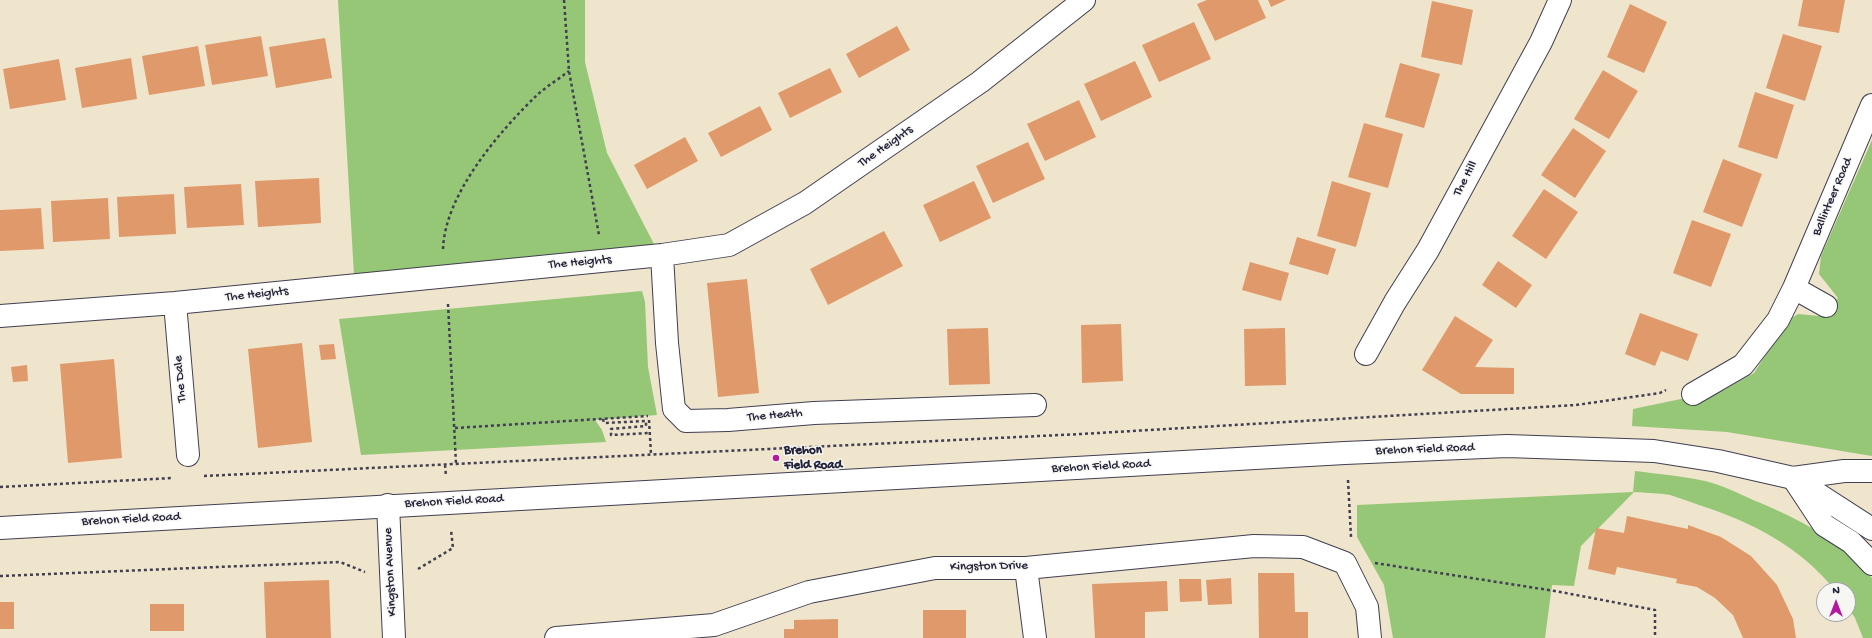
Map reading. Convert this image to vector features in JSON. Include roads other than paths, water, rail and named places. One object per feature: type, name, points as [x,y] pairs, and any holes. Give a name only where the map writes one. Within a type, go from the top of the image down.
[{"type":"main road","name":"The Hill","points":[[1366,354],[1395,302],[1428,250],[1541,42],[1560,0]]},
{"type":"main road","name":"The Heights","points":[[0,316],[175,303],[662,255],[729,245],[805,203],[980,82],[1080,2]]},
{"type":"main road","name":"Ballinteer Road","points":[[1693,394],[1743,365],[1778,320],[1794,288],[1872,105]]},
{"type":"main road","name":"The Heath","points":[[662,255],[667,343],[674,409],[686,421],[728,420],[814,413],[1035,405]]},
{"type":"main road","points":[[1794,288],[1826,306]]},
{"type":"main road","name":"The Dale","points":[[175,303],[188,455]]},
{"type":"main road","name":"Brehon Field Road","points":[[0,528],[1345,453],[1507,446],[1654,451],[1718,461],[1793,478],[1862,521],[1872,529]]},
{"type":"main road","name":"Brehon Field Road","points":[[1793,478],[1844,471],[1872,471]]},
{"type":"main road","points":[[1793,478],[1824,525],[1851,542],[1872,564]]},
{"type":"main road","name":"Kingston Avenue","points":[[388,506],[394,638]]},
{"type":"main road","name":"Kingston Drive","points":[[556,638],[715,631],[809,592],[935,568],[1026,568],[1254,546],[1303,547],[1345,563],[1367,607],[1370,638]]},
{"type":"main road","points":[[1026,568],[1035,638]]},
{"type":"place","name":"Brehon Field Road","points":[[776,458]]}]
